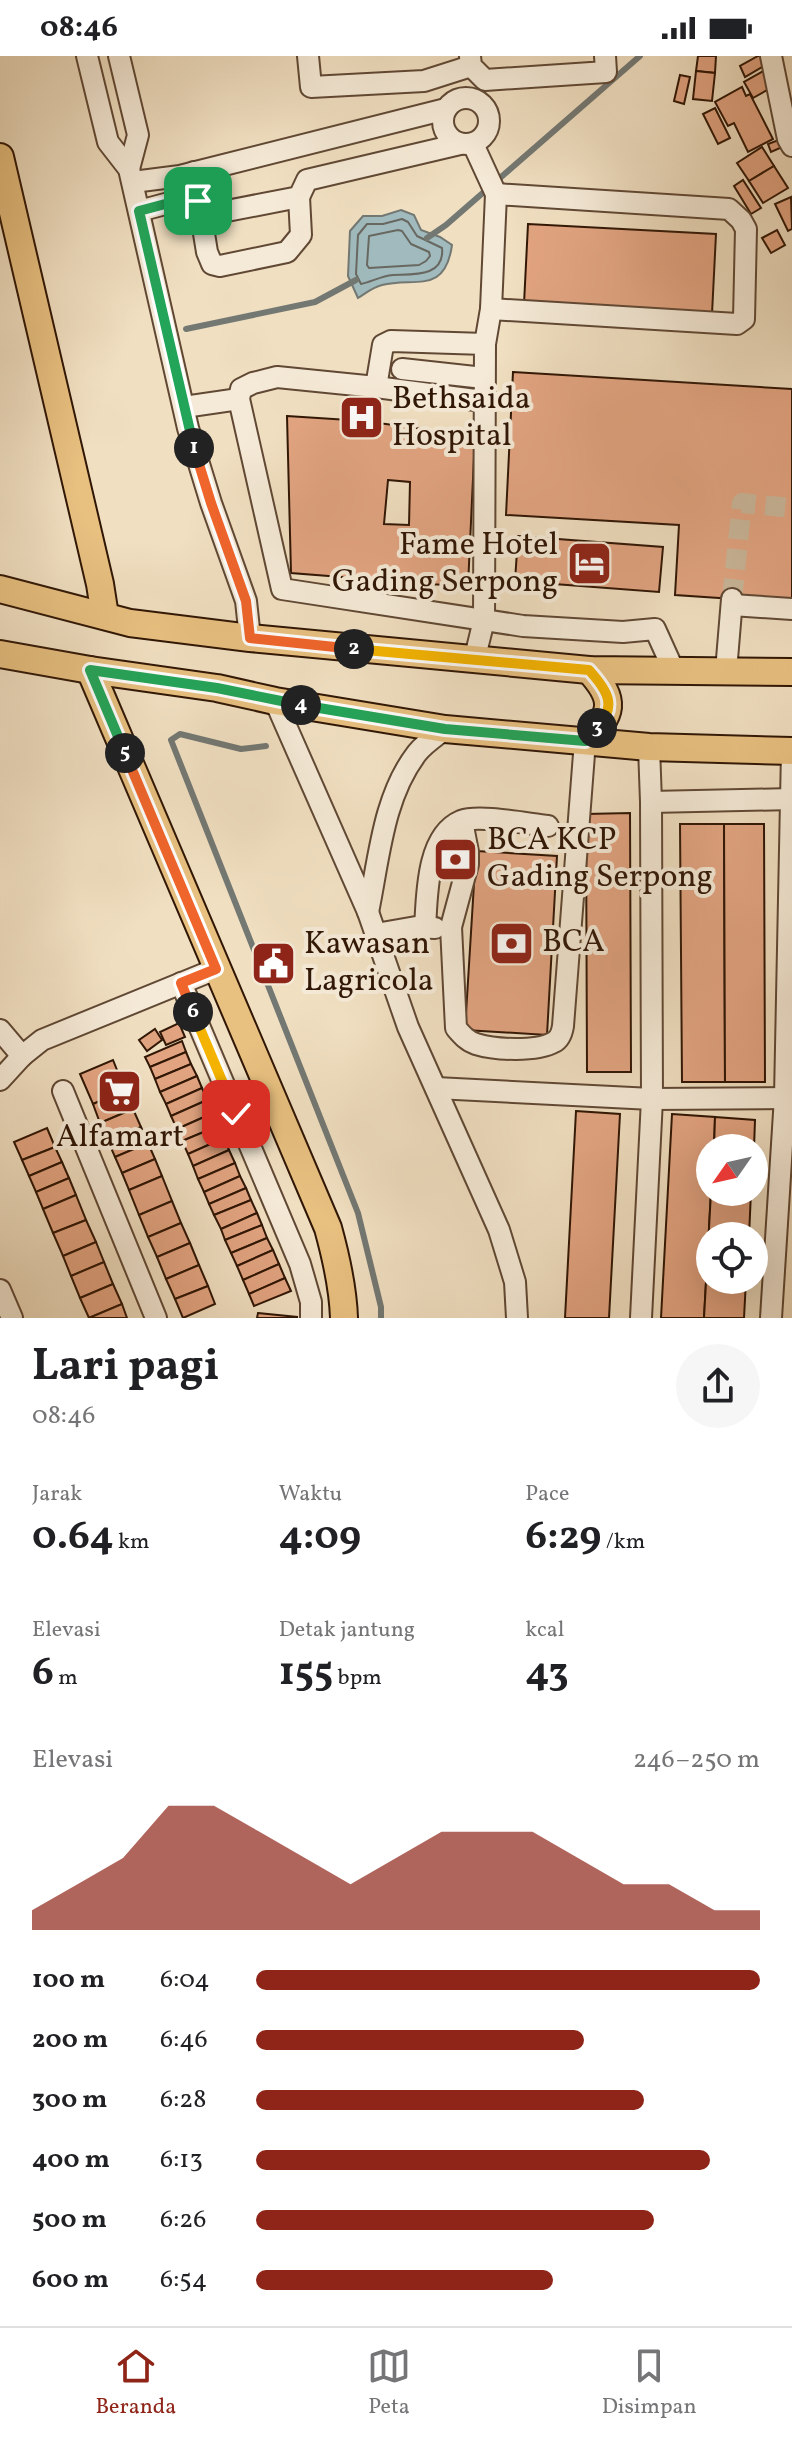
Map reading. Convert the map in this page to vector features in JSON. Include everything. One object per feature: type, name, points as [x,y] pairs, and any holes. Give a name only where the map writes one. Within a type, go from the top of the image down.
[{"type":"main road","points":[[0,157],[100,584],[118,620]]},
{"type":"main road","points":[[0,589],[118,620],[250,638],[589,670],[792,672]]},
{"type":"main road","points":[[0,654],[217,688],[275,701],[445,729],[649,747],[792,751]]},
{"type":"main road","points":[[90,670],[328,1228],[344,1300],[344,1318]]},
{"type":"main road","points":[[585,741],[605,720],[610,709],[602,684],[589,670]]},
{"type":"street","points":[[87,56],[108,142],[131,175],[184,407],[211,503],[246,601],[250,638]]},
{"type":"street","points":[[119,56],[138,135],[131,175]]},
{"type":"street","points":[[308,56],[311,87],[424,81],[439,66],[468,64],[485,80],[606,72],[605,56]]},
{"type":"street","points":[[771,56],[792,146]]},
{"type":"street","points":[[468,64],[456,103],[442,124],[449,138],[467,144],[496,194],[483,401],[484,620],[474,661]]},
{"type":"street","points":[[439,66],[456,103]]},
{"type":"street","points":[[131,175],[194,172],[476,100],[487,109],[490,123],[485,136],[467,144],[307,180],[299,197],[301,235],[287,252],[220,266],[212,264],[194,172]]},
{"type":"street","points":[[491,309],[737,324],[744,319],[746,229],[729,209],[496,194]]},
{"type":"street","points":[[139,211],[169,203],[199,208],[299,197]]},
{"type":"street","points":[[376,387],[383,345],[395,339],[485,344]]},
{"type":"street","points":[[381,355],[460,361]]},
{"type":"street","points":[[402,369],[484,378]]},
{"type":"street","points":[[483,401],[277,377],[241,389],[239,399],[282,589],[523,626],[623,632],[655,629],[674,671]]},
{"type":"street","points":[[184,407],[239,399]]},
{"type":"street","points":[[726,671],[732,602],[792,609]]},
{"type":"street","points":[[275,701],[368,912],[408,1027],[499,1230],[515,1282],[517,1318]]},
{"type":"street","points":[[368,912],[388,812],[398,785],[418,751],[445,729]]},
{"type":"street","points":[[462,821],[468,864],[451,927],[456,1028],[473,1043],[500,1049],[538,1047],[556,1042],[563,1026],[585,741]]},
{"type":"street","points":[[641,1318],[652,1099],[649,747]]},
{"type":"street","points":[[771,1318],[788,1098],[792,751]]},
{"type":"street","points":[[651,802],[791,799]]},
{"type":"street","points":[[425,929],[429,878],[443,836],[462,821],[485,819],[548,826]]},
{"type":"street","points":[[376,934],[416,927],[451,927]]},
{"type":"street","points":[[0,1080],[42,1040],[216,969]]},
{"type":"street","points":[[181,983],[300,1264],[311,1302],[311,1318]]},
{"type":"street","points":[[0,1030],[22,1056]]},
{"type":"street","points":[[436,1088],[652,1099],[788,1098]]},
{"type":"street","points":[[63,1091],[156,1318]]},
{"type":"street","points":[[0,1290],[12,1318]]},
{"type":"water","points":[[401,210],[414,215],[421,230],[452,245],[448,261],[435,278],[382,285],[358,298],[348,276],[350,231],[363,216],[382,216]]},
{"type":"building","points":[[698,56],[716,56],[715,73],[696,71]]},
{"type":"building","points":[[758,56],[765,56],[769,63],[745,77],[740,66]]},
{"type":"building","points":[[767,69],[776,85],[753,98],[744,82]]},
{"type":"building","points":[[696,71],[715,73],[712,101],[693,99]]},
{"type":"building","points":[[680,75],[690,77],[684,104],[674,101]]},
{"type":"building","points":[[742,87],[746,96],[750,94],[773,139],[748,152],[734,123],[728,126],[715,102]]},
{"type":"building","points":[[715,108],[730,138],[718,144],[703,114]]},
{"type":"building","points":[[784,138],[787,145],[771,152],[768,144]]},
{"type":"building","points":[[762,147],[774,166],[749,181],[737,163]]},
{"type":"building","points":[[774,166],[788,188],[763,203],[749,181]]},
{"type":"building","points":[[743,180],[761,208],[751,214],[734,186]]},
{"type":"building","points":[[791,197],[792,229],[788,231],[775,204]]},
{"type":"building","points":[[528,224],[716,234],[712,314],[524,304]]},
{"type":"building","points":[[777,230],[785,245],[771,253],[762,238]]},
{"type":"building","points":[[513,372],[792,389],[792,603],[675,595],[679,525],[506,515]]},
{"type":"building","points":[[287,416],[364,421],[445,432],[445,435],[475,436],[468,586],[406,583],[406,579],[379,580],[291,573]],"holes":[[[388,480],[410,482],[409,525],[384,524]]]},
{"type":"building","name":"Fame Hotel Gading Serpong","points":[[518,536],[663,547],[659,592],[515,581]]},
{"type":"building","points":[[630,813],[631,1072],[587,1072],[586,814]]},
{"type":"building","points":[[680,824],[724,824],[725,1082],[682,1082]]},
{"type":"building","points":[[724,824],[764,824],[765,1082],[725,1082]]},
{"type":"building","name":"BCA","points":[[476,851],[557,856],[547,1035],[465,1030]]},
{"type":"building","points":[[179,1023],[185,1037],[166,1045],[160,1032]]},
{"type":"building","points":[[155,1029],[162,1040],[147,1051],[139,1040]]},
{"type":"building","points":[[182,1041],[186,1052],[150,1067],[145,1057]]},
{"type":"building","points":[[186,1052],[191,1064],[155,1079],[150,1067]]},
{"type":"building","points":[[113,1060],[125,1090],[93,1104],[80,1074]]},
{"type":"building","points":[[191,1064],[197,1076],[160,1092],[155,1079]]},
{"type":"building","points":[[197,1076],[202,1088],[166,1104],[160,1092]]},
{"type":"building","points":[[202,1088],[207,1100],[171,1116],[166,1104]]},
{"type":"building","points":[[125,1090],[133,1109],[100,1123],[93,1104]]},
{"type":"building","points":[[207,1100],[213,1113],[177,1129],[171,1116]]},
{"type":"building","points":[[133,1109],[141,1127],[108,1141],[100,1123]]},
{"type":"building","points":[[576,1111],[620,1114],[609,1318],[565,1318]]},
{"type":"building","points":[[213,1113],[218,1126],[182,1141],[177,1129]]},
{"type":"building","points":[[672,1114],[715,1117],[714,1134],[696,1134],[696,1206],[710,1206],[709,1222],[696,1222],[696,1294],[705,1294],[704,1318],[661,1318]]},
{"type":"building","points":[[715,1117],[755,1120],[754,1134],[714,1134]]},
{"type":"building","points":[[218,1126],[224,1138],[188,1154],[182,1141]]},
{"type":"building","points":[[141,1127],[148,1143],[115,1157],[108,1141]]},
{"type":"building","points":[[47,1128],[55,1147],[22,1160],[14,1142]]},
{"type":"building","points":[[224,1138],[229,1150],[193,1166],[188,1154]]},
{"type":"building","points":[[148,1143],[155,1159],[122,1173],[115,1157]]},
{"type":"building","points":[[55,1147],[62,1162],[29,1176],[22,1160]]},
{"type":"building","points":[[229,1150],[235,1163],[198,1179],[193,1166]]},
{"type":"building","points":[[155,1159],[162,1176],[129,1190],[122,1173]]},
{"type":"building","points":[[62,1162],[69,1178],[36,1192],[29,1176]]},
{"type":"building","points":[[235,1163],[240,1176],[204,1192],[198,1179]]},
{"type":"building","points":[[162,1176],[172,1201],[139,1215],[129,1190]]},
{"type":"building","points":[[240,1176],[246,1188],[209,1204],[204,1192]]},
{"type":"building","points":[[69,1178],[76,1195],[43,1209],[36,1192]]},
{"type":"building","points":[[246,1188],[251,1200],[214,1215],[209,1204]]},
{"type":"building","points":[[76,1195],[86,1220],[53,1233],[43,1209]]},
{"type":"building","points":[[251,1200],[257,1213],[221,1229],[214,1215]]},
{"type":"building","points":[[172,1201],[181,1223],[148,1237],[139,1215]]},
{"type":"building","points":[[710,1206],[750,1206],[750,1222],[709,1222]]},
{"type":"building","points":[[257,1213],[262,1225],[225,1240],[221,1229]]},
{"type":"building","points":[[86,1220],[96,1242],[63,1256],[53,1233]]},
{"type":"building","points":[[181,1223],[190,1243],[157,1257],[148,1237]]},
{"type":"building","points":[[262,1225],[267,1238],[231,1253],[225,1240]]},
{"type":"building","points":[[267,1238],[273,1250],[237,1266],[231,1253]]},
{"type":"building","points":[[96,1242],[104,1262],[71,1276],[63,1256]]},
{"type":"building","points":[[190,1243],[199,1265],[166,1279],[157,1257]]},
{"type":"building","points":[[273,1250],[279,1264],[243,1280],[237,1266]]},
{"type":"building","points":[[104,1262],[113,1284],[80,1298],[71,1276]]},
{"type":"building","points":[[279,1264],[285,1278],[249,1294],[243,1280]]},
{"type":"building","points":[[199,1265],[208,1286],[175,1299],[166,1279]]},
{"type":"building","points":[[285,1278],[291,1291],[254,1306],[249,1294]]},
{"type":"building","points":[[113,1284],[122,1304],[89,1318],[80,1298]]},
{"type":"building","points":[[208,1286],[215,1304],[183,1318],[175,1299]]},
{"type":"building","points":[[705,1294],[745,1294],[744,1318],[704,1318]]},
{"type":"building","points":[[122,1304],[127,1318],[89,1318]]},
{"type":"building","points":[[258,1313],[297,1317],[297,1318],[257,1318]]},
{"type":"waterway","points":[[427,238],[446,225],[640,56]]},
{"type":"waterway","points":[[186,329],[315,302],[356,280]]},
{"type":"waterway","points":[[266,746],[241,749],[180,734],[171,740],[358,1213],[381,1318]]},
{"type":"tunnel","points":[[732,599],[742,503],[792,508]]},
{"type":"place","name":"Bethsaida Hospital","points":[[361,418]]},
{"type":"place","name":"Fame Hotel Gading Serpong","points":[[589,564]]},
{"type":"place","name":"BCA KCP Gading Serpong","points":[[456,859]]},
{"type":"place","name":"BCA","points":[[511,943]]},
{"type":"place","name":"Kawasan Lagricola","points":[[273,963]]},
{"type":"place","name":"Alfamart","points":[[120,1091]]},
{"type":"route","points":[[198,201],[169,203],[139,211],[188,428],[246,601],[250,638],[589,670],[602,684],[610,709],[605,720],[585,741],[445,729],[275,701],[217,688],[90,670],[216,969],[181,983],[236,1114]]}]
